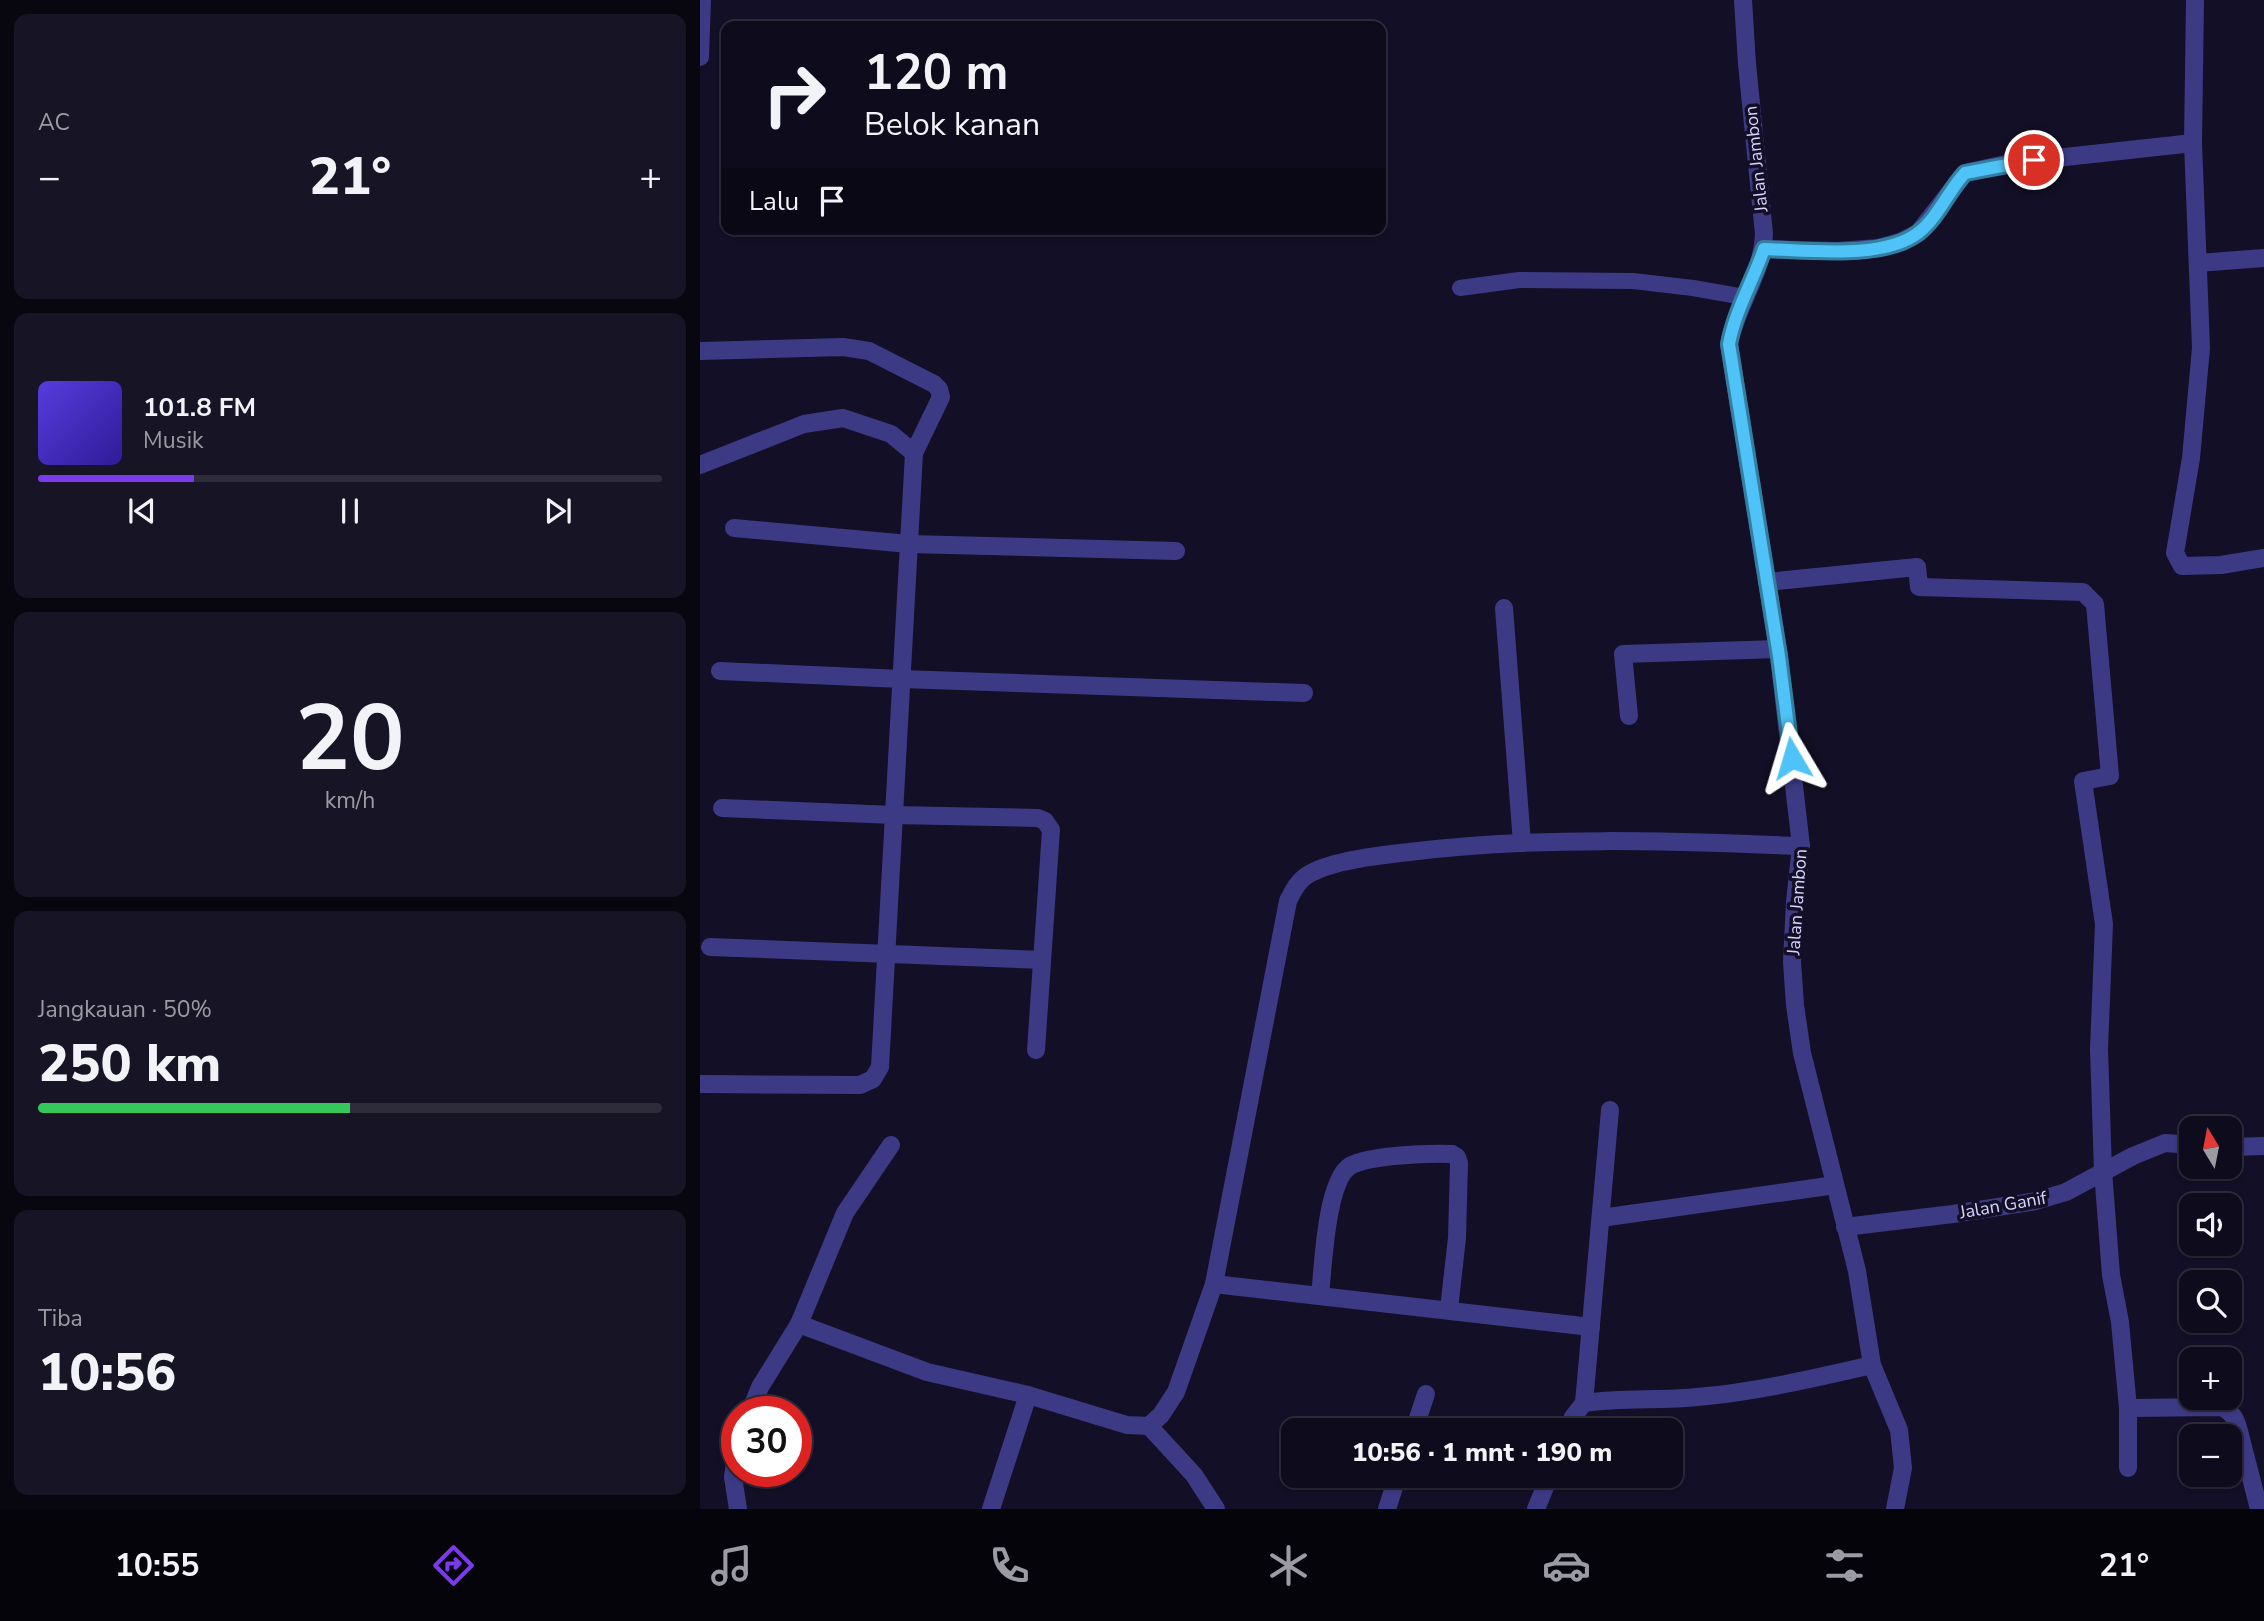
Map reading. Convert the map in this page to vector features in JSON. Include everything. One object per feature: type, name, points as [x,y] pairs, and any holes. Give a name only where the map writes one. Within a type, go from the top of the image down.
[{"type":"street","points":[[700,57],[702,0]]},
{"type":"street","name":"Jalan Jambon","points":[[1743,0],[1746,64],[1764,249],[1732,327],[1729,344],[1778,649],[1801,846],[1792,962],[1795,1005],[1802,1053],[1859,1284],[1872,1365],[1899,1430],[1903,1468],[1895,1509]]},
{"type":"street","points":[[2195,0],[2193,144],[2201,348],[2197,408],[2175,554],[2182,566],[2197,567],[2264,558]]},
{"type":"street","points":[[1764,249],[1837,251],[1900,242],[1918,233],[1965,173],[2010,163],[2193,144]]},
{"type":"street","points":[[2198,263],[2264,258]]},
{"type":"street","points":[[700,351],[843,347],[869,351],[934,384],[941,397],[914,453],[880,1067],[873,1079],[860,1085],[701,1084]]},
{"type":"street","points":[[700,465],[804,424],[843,418],[891,434],[914,453]]},
{"type":"street","points":[[734,528],[909,544],[1176,551]]},
{"type":"street","points":[[1767,582],[1917,567],[1919,587],[2083,592],[2095,604],[2110,776],[2083,781],[2104,924],[2099,1049],[2103,1171],[2110,1275],[2120,1322],[2128,1408],[2128,1468]]},
{"type":"street","points":[[1504,608],[1522,843]]},
{"type":"street","points":[[1629,716],[1623,654],[1778,649]]},
{"type":"street","points":[[720,671],[1304,693]]},
{"type":"street","points":[[722,808],[1038,818],[1045,821],[1051,830],[1036,1050]]},
{"type":"street","points":[[1149,1426],[1161,1415],[1176,1392],[1214,1284],[1288,901],[1297,883],[1312,872],[1354,860],[1466,845],[1647,841],[1801,846]]},
{"type":"street","points":[[710,947],[1042,960]]},
{"type":"street","points":[[1573,1418],[1584,1403],[1610,1110]]},
{"type":"street","name":"Jalan Ganif","points":[[1845,1227],[2036,1201],[2066,1192],[2103,1171],[2165,1143],[2179,1144]]},
{"type":"street","points":[[756,1396],[799,1324],[845,1213],[891,1145]]},
{"type":"street","points":[[2242,1147],[2264,1146]]},
{"type":"street","points":[[1320,1296],[1331,1203],[1337,1182],[1348,1167],[1366,1160],[1452,1154],[1457,1157],[1459,1163],[1457,1238],[1450,1309]]},
{"type":"street","points":[[1601,1218],[1835,1185]]},
{"type":"street","points":[[1214,1284],[1591,1327]]},
{"type":"street","points":[[799,1324],[927,1372],[1028,1395],[1127,1425],[1149,1426],[1194,1475],[1216,1509]]},
{"type":"street","points":[[1584,1403],[1698,1397],[1810,1379],[1872,1365]]},
{"type":"street","points":[[1418,1418],[1426,1394]]},
{"type":"street","points":[[991,1509],[1028,1395]]},
{"type":"street","points":[[2128,1408],[2189,1406],[2221,1407],[2228,1410],[2239,1431],[2259,1509]]},
{"type":"street","points":[[735,1487],[738,1509]]},
{"type":"street","points":[[1387,1509],[1394,1488]]},
{"type":"street","points":[[1536,1509],[1545,1488]]},
{"type":"lane","points":[[1460,288],[1519,280],[1633,281],[1744,297]]},
{"type":"route","points":[[1792,758],[1779,656],[1729,344],[1732,327],[1744,297],[1764,249],[1837,251],[1900,242],[1918,233],[1965,173],[2034,160]]}]
